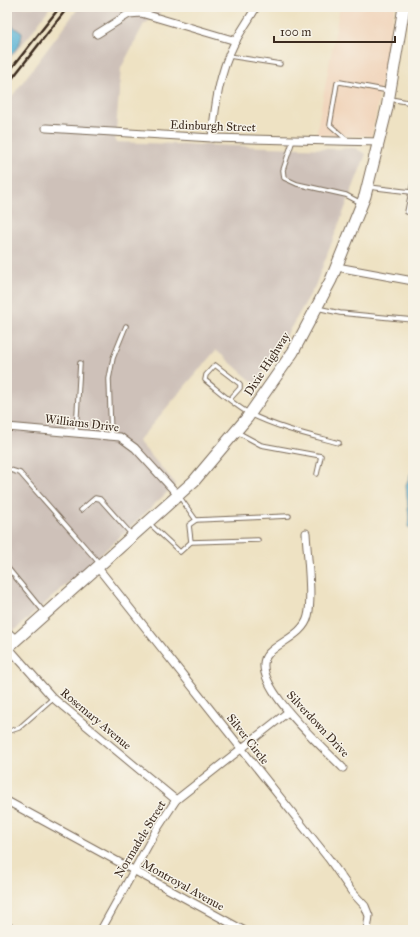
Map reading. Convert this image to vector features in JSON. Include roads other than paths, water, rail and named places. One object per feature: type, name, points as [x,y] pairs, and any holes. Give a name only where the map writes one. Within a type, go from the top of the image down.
[{"type":"main road","name":"Dixie Highway","points":[[8,648],[194,481],[251,414],[293,352],[337,267],[368,186],[380,142],[390,95],[404,7]]},
{"type":"street","points":[[212,138],[215,107],[229,56],[256,7]]},
{"type":"street","points":[[97,34],[129,14],[141,13],[236,41]]},
{"type":"street","name":"Edinburgh Street","points":[[46,128],[212,138],[380,142]]},
{"type":"street","points":[[337,267],[413,281]]},
{"type":"street","name":"Williams Drive","points":[[7,427],[120,437],[135,448],[178,496]]},
{"type":"street","name":"Silverdown Drive","points":[[306,533],[308,616],[299,630],[269,652],[265,657],[263,663],[264,674],[288,712],[343,768]]},
{"type":"street","name":"Silver Circle","points":[[99,566],[329,859],[352,892],[365,906],[368,916],[367,930]]},
{"type":"street","name":"Rosemary Avenue","points":[[8,648],[53,698],[176,800]]},
{"type":"street","name":"Normadele Street","points":[[101,930],[166,814],[176,800],[288,712]]},
{"type":"street","name":"Montroyal Avenue","points":[[7,801],[243,930]]},
{"type":"street","points":[[7,927],[12,930]]},
{"type":"lane","points":[[229,56],[280,64]]},
{"type":"lane","points":[[349,142],[330,125],[337,83],[340,82],[390,95],[413,103]]},
{"type":"lane","points":[[293,140],[283,170],[284,178],[297,184],[346,195],[362,204]]},
{"type":"lane","points":[[407,212],[413,182]]},
{"type":"lane","points":[[368,186],[412,192]]},
{"type":"lane","points":[[316,308],[340,313],[413,320]]},
{"type":"lane","points":[[111,436],[109,379],[113,358],[126,326]]},
{"type":"lane","points":[[76,432],[80,363]]},
{"type":"lane","points":[[230,399],[240,388],[240,384],[215,365],[206,375],[205,380],[230,399],[251,414],[286,429],[339,443]]},
{"type":"lane","points":[[236,432],[261,444],[321,456],[317,474]]},
{"type":"lane","points":[[7,469],[12,469],[20,473],[99,566]]},
{"type":"lane","points":[[178,496],[196,520]]},
{"type":"lane","points":[[81,510],[95,498],[100,499],[133,536]]},
{"type":"lane","points":[[191,542],[189,525],[196,520],[289,516]]},
{"type":"lane","points":[[148,522],[180,552],[191,542],[258,540]]},
{"type":"lane","points":[[7,567],[46,614]]},
{"type":"lane","points":[[7,629],[18,638]]},
{"type":"lane","points":[[7,732],[18,728],[53,698]]},
{"type":"water","points":[[7,22],[22,33],[22,37],[15,50],[7,59]]},
{"type":"water","points":[[413,468],[413,533],[411,528],[408,527],[409,518],[406,485]]},
{"type":"railway","points":[[7,74],[60,7]]},
{"type":"railway","points":[[7,85],[68,7]]}]
